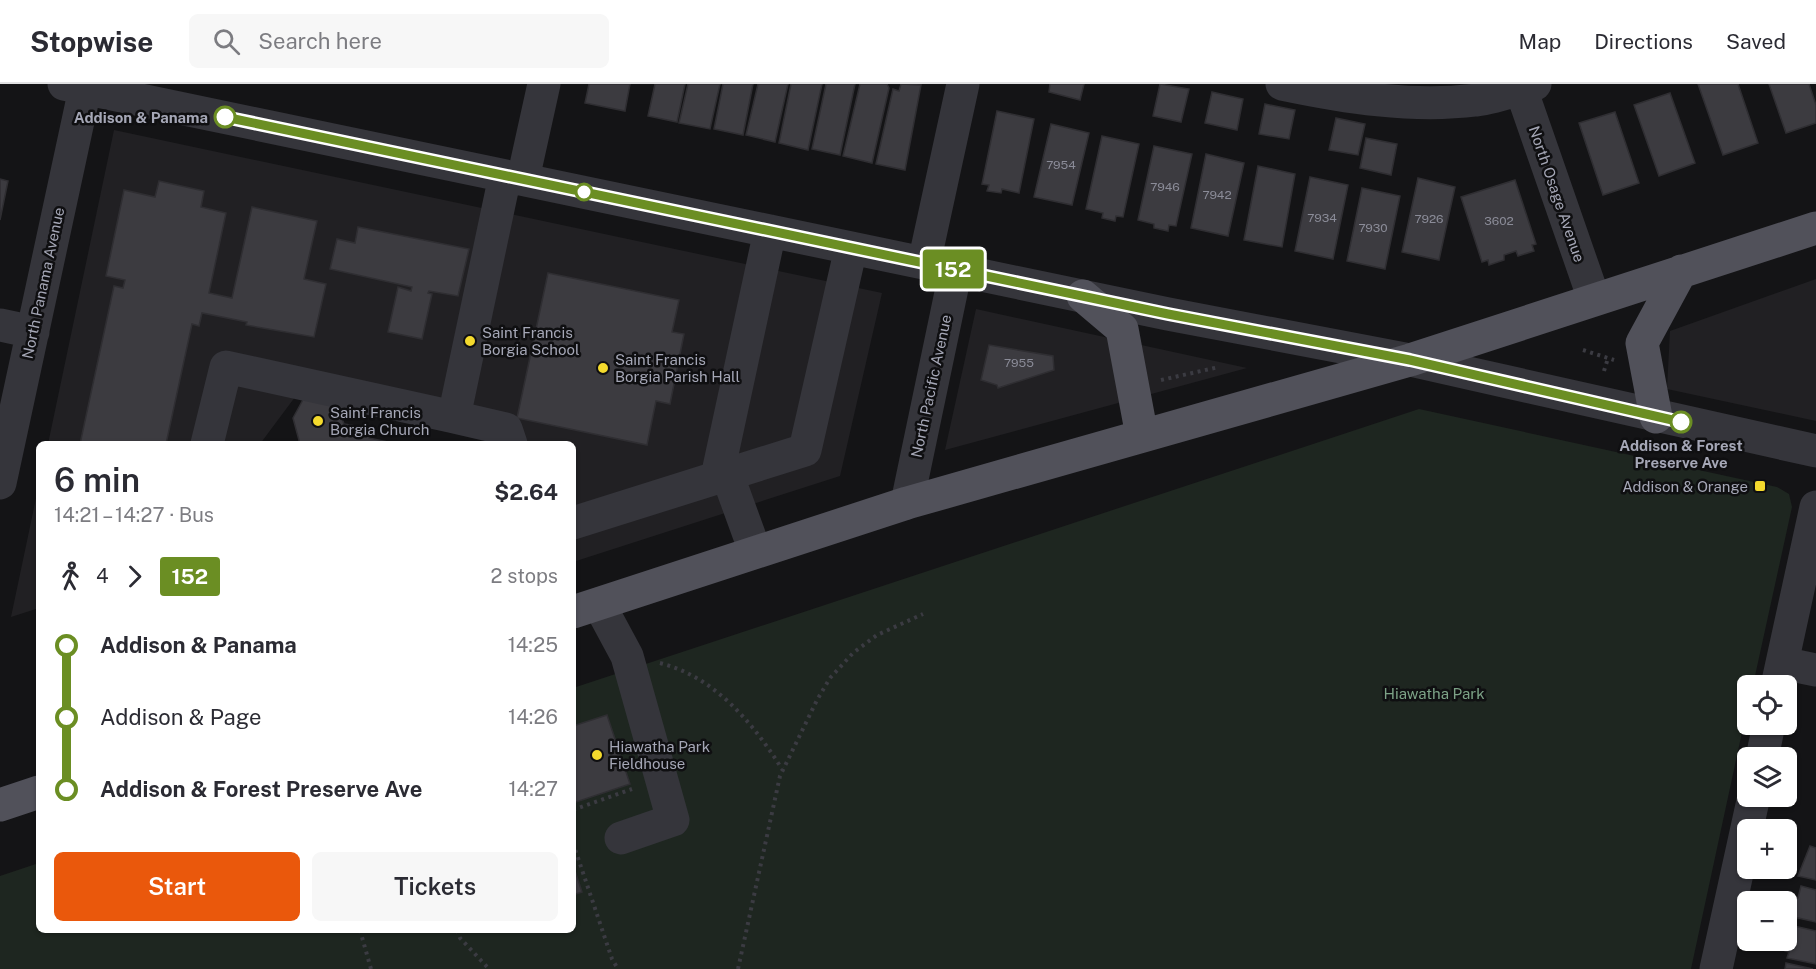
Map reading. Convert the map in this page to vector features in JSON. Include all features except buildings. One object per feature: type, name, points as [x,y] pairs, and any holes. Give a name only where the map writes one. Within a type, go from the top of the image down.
[{"type":"main road","points":[[586,608],[907,503],[1410,360],[1816,228]]},
{"type":"main road","points":[[1656,417],[1642,343],[1681,271]]},
{"type":"main road","points":[[1083,296],[1122,329],[1142,436]]},
{"type":"main road","points":[[0,805],[36,793]]},
{"type":"street","points":[[454,417],[514,177],[544,84]]},
{"type":"street","name":"North Pacific Avenue","points":[[907,503],[963,84]]},
{"type":"street","points":[[1282,84],[1352,90],[1436,102],[1477,100],[1528,86]]},
{"type":"street","points":[[78,86],[1083,296],[1410,360],[1656,417],[1816,451]]},
{"type":"street","name":"North Panama Avenue","points":[[0,483],[33,332],[78,86]]},
{"type":"street","name":"North Osage Avenue","points":[[1528,86],[1594,299]]},
{"type":"street","points":[[755,551],[722,476],[770,231]]},
{"type":"street","points":[[576,522],[805,450],[851,248]]},
{"type":"street","points":[[0,325],[33,332]]},
{"type":"street","points":[[208,441],[226,367],[506,429],[510,441]]},
{"type":"street","points":[[1816,507],[1780,674],[1816,670]]},
{"type":"street","points":[[586,608],[627,656],[673,820],[621,838]]},
{"type":"street","points":[[1716,969],[1752,807]]},
{"type":"path","points":[[1583,350],[1615,360]]},
{"type":"path","points":[[1604,373],[1608,358]]},
{"type":"path","points":[[1153,382],[1219,367]]},
{"type":"path","points":[[738,969],[783,770],[817,700],[843,662],[878,635],[923,614]]},
{"type":"path","points":[[627,656],[675,667],[718,692],[765,741],[783,770]]},
{"type":"path","points":[[576,852],[612,959],[618,969]]},
{"type":"path","points":[[361,933],[371,969]]},
{"type":"path","points":[[458,933],[460,938],[489,969]]},
{"type":"shaded area","name":"Saint Francis Borgia School","points":[[114,130],[882,293],[840,476],[576,561],[576,441],[493,441],[301,389],[262,441],[49,441]]},
{"type":"shaded area","points":[[1816,279],[1816,421],[1667,389],[1670,331]]},
{"type":"shaded area","points":[[976,309],[1247,368],[945,450]]},
{"type":"shaded area","points":[[36,498],[36,609],[11,617]]},
{"type":"green space","name":"Hiawatha Park","points":[[1419,409],[1777,487],[1789,494],[1792,507],[1755,675],[1737,675],[1737,735],[1741,735],[1691,969],[0,969],[0,876],[36,864],[36,933],[576,933],[576,687]]},
{"type":"bus line","name":"152","points":[[225,117],[1168,314],[1410,360],[1681,422]]},
{"type":"place","name":"Addison & Panama","points":[[225,117]]},
{"type":"place","name":"Saint Francis Borgia School","points":[[470,341]]},
{"type":"place","name":"Saint Francis Borgia Parish Hall","points":[[603,368]]},
{"type":"place","name":"Saint Francis Borgia Church","points":[[318,421]]},
{"type":"place","name":"Addison & Forest Preserve Ave","points":[[1681,422]]},
{"type":"place","name":"Addison & Orange","points":[[1760,486]]},
{"type":"place","name":"Hiawatha Park Fieldhouse","points":[[597,755]]}]
